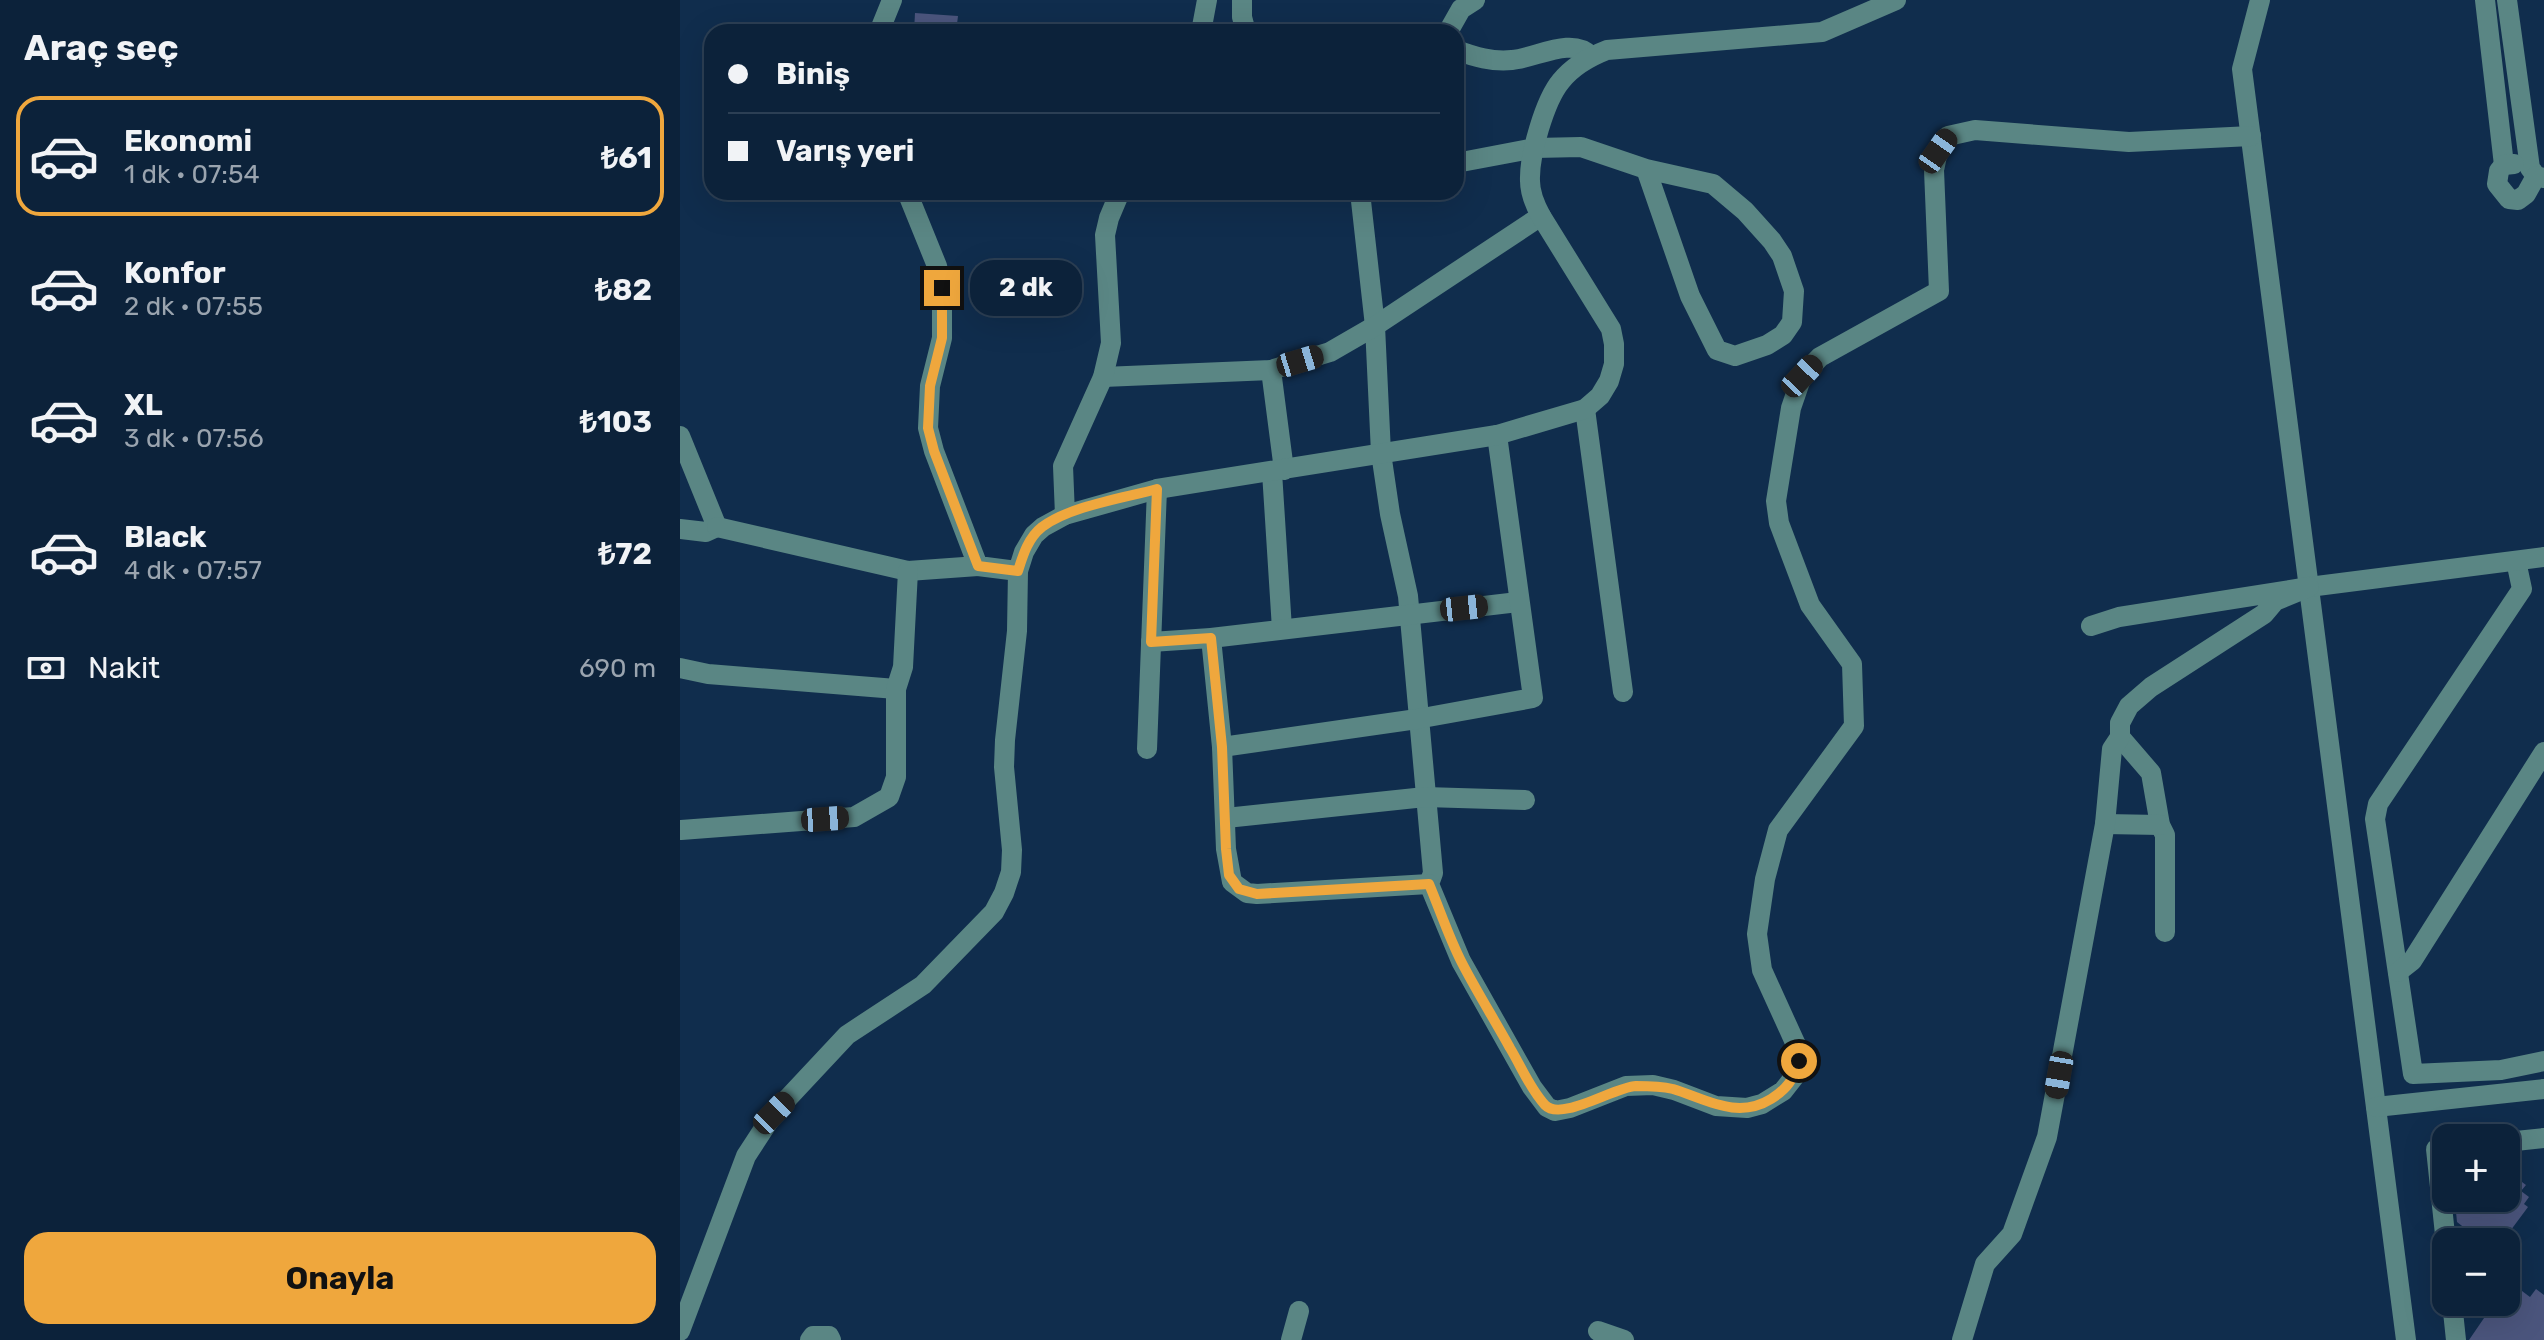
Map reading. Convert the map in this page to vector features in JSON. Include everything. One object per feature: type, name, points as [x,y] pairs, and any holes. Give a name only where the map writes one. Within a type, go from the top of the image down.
[{"type":"street","points":[[882,24],[892,0]]},
{"type":"street","points":[[1202,24],[1207,0]]},
{"type":"street","points":[[1242,0],[1244,24]]},
{"type":"street","points":[[1453,24],[1461,9],[1473,0]]},
{"type":"street","points":[[680,1331],[746,1156],[774,1113],[847,1035],[923,985],[994,912],[1004,893],[1011,872],[1012,850],[1004,767],[1017,631],[1018,571],[1034,535],[1065,515],[1157,489],[1497,435],[1585,409],[1600,396],[1609,381],[1614,364],[1611,329],[1541,216],[1533,200],[1530,183],[1535,148],[1550,97],[1559,83],[1572,69],[1607,50],[1822,32],[1896,0]]},
{"type":"street","points":[[2260,0],[2242,69],[2406,1340]]},
{"type":"street","points":[[2485,0],[2504,165],[2499,171],[2497,184],[2509,199],[2518,200],[2526,194],[2537,174],[2507,0]]},
{"type":"street","points":[[1464,52],[1492,60],[1529,58],[1570,47],[1585,49],[1591,56]]},
{"type":"street","points":[[1361,200],[1375,326],[1381,453],[1390,514],[1408,596],[1433,873],[1429,884],[1461,961],[1532,1087],[1547,1107],[1555,1111],[1570,1108],[1626,1086],[1653,1085],[1716,1106],[1747,1108],[1762,1104],[1783,1091],[1794,1077],[1799,1061],[1797,1047],[1762,970],[1757,934],[1765,879],[1778,830],[1854,726],[1852,664],[1810,605],[1777,512],[1776,501],[1791,408],[1802,376],[1820,357],[1939,291],[1934,170],[1938,151],[1948,136],[1975,130],[2129,142],[2251,136]]},
{"type":"street","points":[[1464,161],[1535,148],[1581,147],[1646,169],[1713,184],[1745,211],[1782,256],[1794,291],[1792,322],[1783,335],[1767,345],[1735,356],[1717,350],[1690,296],[1646,169]]},
{"type":"street","points":[[2504,165],[2522,165],[2537,174]]},
{"type":"street","points":[[910,200],[937,266],[942,288],[942,338],[930,386],[928,428],[978,566]]},
{"type":"street","points":[[1065,515],[1063,466],[1103,377],[1111,343],[1105,235],[1117,200]]},
{"type":"street","points":[[1103,377],[1271,370],[1330,352],[1375,326],[1541,216]]},
{"type":"street","points":[[1271,370],[1278,471],[1282,629]]},
{"type":"street","points":[[1585,409],[1623,692]]},
{"type":"street","points":[[1222,747],[1417,719],[1533,698],[1497,435]]},
{"type":"street","points":[[680,436],[717,527]]},
{"type":"street","points":[[1147,749],[1157,489]]},
{"type":"street","points":[[680,529],[706,532],[717,527],[908,571],[978,566],[1018,571]]},
{"type":"street","points":[[2091,626],[2119,617],[2309,587],[2544,557]]},
{"type":"street","points":[[2516,561],[2522,589],[2376,811],[2413,1074],[2501,1070],[2544,1061]]},
{"type":"street","points":[[681,830],[854,817],[889,797],[896,777],[896,689],[903,667],[908,571]]},
{"type":"street","points":[[1962,1340],[1985,1264],[2012,1234],[2047,1137],[2105,824],[2112,749],[2120,737],[2120,723],[2129,706],[2151,687],[2264,614],[2275,601],[2309,587]]},
{"type":"street","points":[[1151,642],[1211,638],[1518,602]]},
{"type":"street","points":[[1211,638],[1222,747],[1229,875],[1239,889],[1247,893],[1429,884]]},
{"type":"street","points":[[680,668],[708,674],[896,689]]},
{"type":"street","points":[[2120,737],[2151,773],[2160,825],[2165,835],[2165,932]]},
{"type":"street","points":[[2398,972],[2412,961],[2544,752]]},
{"type":"street","points":[[1226,818],[1425,797],[1525,800]]},
{"type":"street","points":[[2105,824],[2160,825]]},
{"type":"street","points":[[2376,1107],[2544,1089]]},
{"type":"street","points":[[2520,1141],[2544,1138]]},
{"type":"street","points":[[1291,1340],[1299,1311]]},
{"type":"street","points":[[2453,1316],[2456,1340]]},
{"type":"street","points":[[1598,1331],[1624,1340]]},
{"type":"street","points":[[810,1340],[813,1336],[829,1336],[831,1340]]},
{"type":"building","points":[[915,13],[958,16],[957,24],[914,24]]},
{"type":"building","points":[[2520,1180],[2526,1185],[2521,1191],[2529,1197],[2524,1204],[2528,1207],[2512,1228],[2465,1228],[2457,1222],[2456,1212],[2520,1212]]},
{"type":"building","points":[[2536,1289],[2544,1295],[2544,1340],[2469,1340],[2485,1316],[2520,1316],[2520,1290],[2530,1297]]},
{"type":"route","points":[[942,288],[942,338],[930,386],[928,428],[978,566],[1018,571],[1024,552],[1043,527],[1065,515],[1157,489],[1151,642],[1211,638],[1222,747],[1226,849],[1229,875],[1239,889],[1257,894],[1429,884],[1461,961],[1532,1087],[1547,1107],[1555,1111],[1626,1086],[1653,1085],[1716,1106],[1747,1108],[1762,1104],[1783,1091],[1794,1077],[1799,1061]]}]
